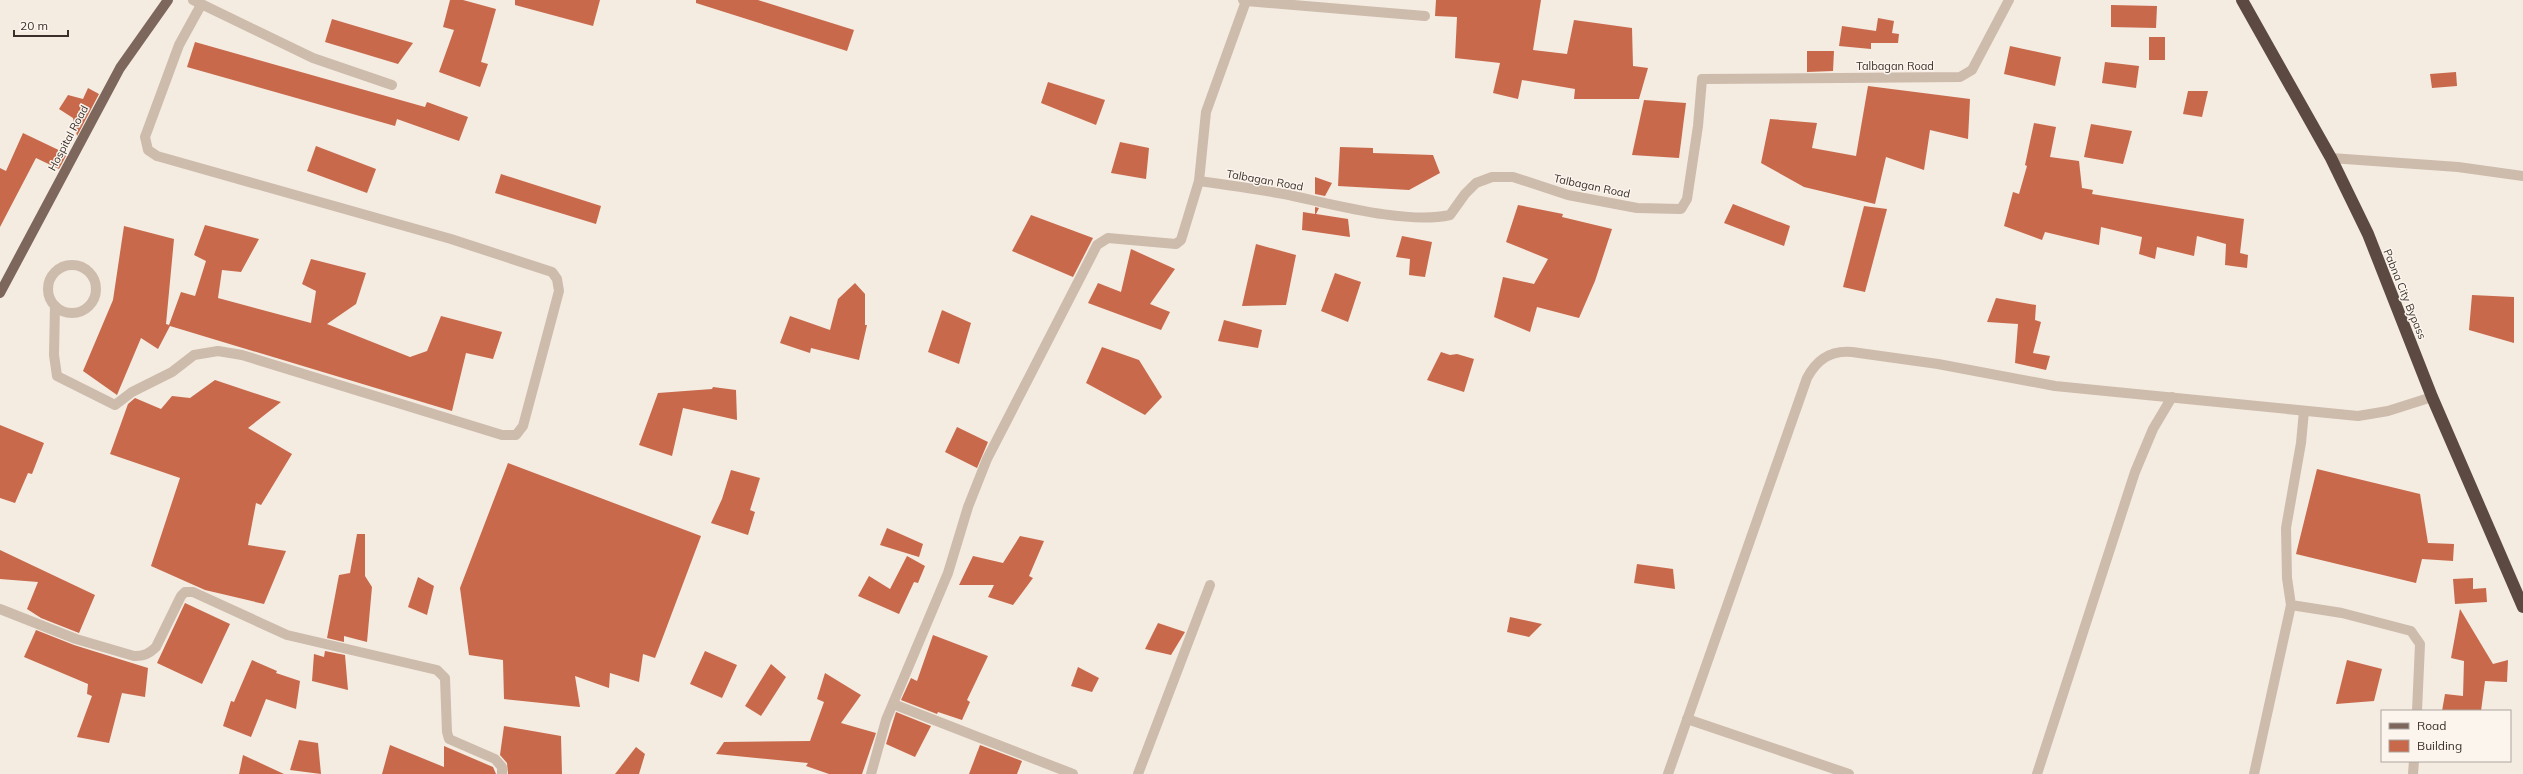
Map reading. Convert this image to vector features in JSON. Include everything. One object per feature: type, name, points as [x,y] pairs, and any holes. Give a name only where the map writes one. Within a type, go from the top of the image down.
[{"type":"highway","name":"Pabna City Bypass","points":[[2242,0],[2331,158],[2368,234],[2432,397],[2523,607]]},
{"type":"main road","name":"Hospital Road","points":[[0,294],[120,68],[168,0]]},
{"type":"street","points":[[871,774],[893,704],[948,574],[968,507],[987,459],[1097,244],[1108,238],[1176,244],[1181,240],[1200,181],[1206,112],[1244,0],[1425,16]]},
{"type":"street","name":"Talbagan Road","points":[[1200,181],[1282,194],[1346,207],[1424,218],[1450,215],[1465,194],[1476,183],[1492,177],[1513,177],[1568,195],[1637,208],[1679,210],[1684,207],[1687,199],[1698,126],[1702,79],[1960,77],[1972,70],[2009,0]]},
{"type":"street","points":[[54,306],[70,313],[86,309],[96,294],[96,285],[87,270],[71,265],[57,270],[52,276],[48,290],[54,306],[54,356],[57,376],[115,405],[132,392],[172,372],[194,356],[218,351],[249,358],[502,435],[516,435],[523,426],[559,291],[557,279],[552,272],[451,239],[157,156],[148,150],[145,137],[180,45],[204,3],[313,58],[392,85]]},
{"type":"street","points":[[2331,158],[2444,166],[2523,176]]},
{"type":"street","points":[[1668,774],[1807,378],[1813,366],[1826,356],[1839,351],[1852,352],[1938,364],[2054,386],[2358,416],[2388,411],[2432,397]]},
{"type":"street","points":[[2037,774],[2135,472],[2153,428],[2172,397]]},
{"type":"street","points":[[2254,774],[2291,605],[2287,578],[2286,528],[2301,443],[2304,411]]},
{"type":"street","points":[[1138,774],[1210,584]]},
{"type":"street","points":[[0,609],[76,639],[134,656],[141,656],[150,653],[156,648],[181,596],[186,592],[193,592],[287,635],[437,670],[446,678],[447,732],[449,739],[495,759],[502,767],[502,774]]},
{"type":"street","points":[[2291,605],[2342,614],[2411,631],[2420,644],[2417,710]]},
{"type":"street","points":[[893,704],[1073,774]]},
{"type":"street","points":[[1687,719],[1849,774]]},
{"type":"street","points":[[2413,774],[2414,762]]},
{"type":"building","points":[[450,0],[463,0],[496,9],[481,62],[488,64],[480,87],[439,72],[454,30],[443,27]]},
{"type":"building","points":[[515,0],[600,0],[593,26],[515,5]]},
{"type":"building","points":[[696,0],[758,0],[854,30],[847,51],[696,3]]},
{"type":"building","points":[[1436,0],[1541,0],[1533,50],[1567,54],[1574,20],[1632,28],[1633,66],[1648,68],[1639,99],[1574,99],[1575,89],[1522,80],[1518,99],[1493,93],[1500,63],[1455,58],[1457,17],[1435,16]]},
{"type":"building","points":[[2111,5],[2157,6],[2156,28],[2111,27]]},
{"type":"building","points":[[1878,18],[1894,21],[1892,33],[1899,34],[1898,43],[1871,43],[1871,49],[1839,46],[1842,26],[1876,31]]},
{"type":"building","points":[[332,19],[413,43],[398,64],[325,42]]},
{"type":"building","points":[[2149,37],[2165,37],[2165,60],[2149,60]]},
{"type":"building","points":[[195,42],[425,107],[427,102],[468,117],[459,141],[397,119],[395,126],[187,67]]},
{"type":"building","points":[[2010,46],[2061,57],[2055,86],[2004,74]]},
{"type":"building","points":[[1807,51],[1834,51],[1833,71],[1807,72]]},
{"type":"building","points":[[2105,62],[2139,66],[2136,88],[2102,83]]},
{"type":"building","points":[[2456,72],[2457,86],[2432,88],[2430,74]]},
{"type":"building","points":[[1048,82],[1105,100],[1096,125],[1041,103]]},
{"type":"building","points":[[1868,86],[1970,99],[1968,139],[1930,130],[1924,170],[1886,157],[1875,204],[1804,187],[1761,163],[1770,119],[1817,123],[1812,148],[1856,156]]},
{"type":"building","points":[[88,88],[99,94],[77,136],[73,118],[59,109],[68,95],[83,99]]},
{"type":"building","points":[[2188,91],[2208,91],[2202,117],[2183,114]]},
{"type":"building","points":[[1644,100],[1686,103],[1679,158],[1632,155]]},
{"type":"building","points":[[2034,123],[2056,127],[2050,157],[2079,161],[2082,188],[2093,190],[2092,194],[2244,219],[2240,253],[2248,255],[2247,268],[2225,265],[2226,244],[2197,236],[2194,256],[2157,247],[2155,259],[2139,254],[2142,237],[2101,227],[2099,245],[2045,232],[2042,240],[2004,226],[2013,192],[2019,194],[2027,166],[2025,165]]},
{"type":"building","points":[[2091,124],[2132,131],[2123,164],[2084,157]]},
{"type":"building","points":[[23,133],[67,154],[59,169],[36,158],[0,227],[0,168],[6,171]]},
{"type":"building","points":[[1120,142],[1149,148],[1146,179],[1111,173]]},
{"type":"building","points":[[316,146],[376,169],[367,193],[307,171]]},
{"type":"building","points":[[1340,147],[1373,148],[1373,153],[1433,155],[1440,173],[1409,190],[1338,186]]},
{"type":"building","points":[[501,174],[601,206],[596,224],[495,193]]},
{"type":"building","points":[[1315,177],[1332,183],[1325,196],[1315,194]]},
{"type":"building","points":[[1733,204],[1790,226],[1784,246],[1724,223]]},
{"type":"building","points":[[1518,205],[1563,214],[1562,217],[1612,229],[1595,281],[1579,318],[1537,307],[1530,332],[1494,317],[1503,277],[1534,284],[1548,259],[1506,242]]},
{"type":"building","points":[[1864,206],[1887,209],[1865,292],[1843,287]]},
{"type":"building","points":[[1315,207],[1319,208],[1316,214],[1348,219],[1350,237],[1302,230],[1303,212],[1315,214]]},
{"type":"building","points":[[1031,215],[1093,238],[1073,277],[1012,251]]},
{"type":"building","points":[[205,225],[259,239],[241,272],[222,270],[218,298],[311,323],[316,291],[302,284],[311,259],[366,273],[356,304],[327,324],[410,357],[427,351],[441,316],[502,332],[493,359],[466,353],[452,411],[170,326],[158,349],[141,338],[117,395],[83,371],[113,300],[124,226],[174,239],[166,324],[169,325],[181,292],[195,296],[206,261],[194,255]]},
{"type":"building","points":[[1402,236],[1432,242],[1425,277],[1409,275],[1410,259],[1396,257]]},
{"type":"building","points":[[1256,244],[1296,255],[1286,305],[1242,306]]},
{"type":"building","points":[[1131,249],[1175,269],[1150,304],[1170,312],[1161,330],[1088,303],[1098,283],[1121,292]]},
{"type":"building","points":[[1335,273],[1361,282],[1348,322],[1321,311]]},
{"type":"building","points":[[855,283],[865,294],[865,325],[867,325],[859,360],[811,348],[810,353],[780,343],[790,316],[830,330],[838,299]]},
{"type":"building","points":[[2472,295],[2514,297],[2514,343],[2469,330]]},
{"type":"building","points":[[1996,298],[2036,305],[2035,320],[2041,322],[2033,353],[2050,356],[2046,370],[2015,363],[2018,324],[1987,322]]},
{"type":"building","points":[[942,310],[971,323],[959,364],[928,352]]},
{"type":"building","points":[[1224,320],[1262,330],[1258,348],[1218,341]]},
{"type":"building","points":[[1102,347],[1139,360],[1162,397],[1145,415],[1086,383]]},
{"type":"building","points":[[1441,352],[1450,355],[1457,354],[1474,359],[1464,392],[1427,380]]},
{"type":"building","points":[[215,380],[281,402],[248,428],[292,454],[261,505],[256,503],[248,545],[286,551],[264,604],[205,590],[151,566],[180,478],[110,454],[128,404],[135,398],[161,409],[172,396],[190,398]]},
{"type":"building","points":[[713,387],[736,390],[737,420],[683,408],[672,456],[639,445],[658,393],[712,389]]},
{"type":"building","points":[[0,425],[44,443],[32,474],[28,473],[15,503],[0,498]]},
{"type":"building","points":[[957,427],[988,442],[977,468],[945,452]]},
{"type":"building","points":[[508,463],[701,536],[655,658],[643,654],[639,682],[610,673],[609,688],[575,676],[580,707],[504,699],[503,660],[469,655],[460,588]]},
{"type":"building","points":[[2317,469],[2420,494],[2428,543],[2454,544],[2453,561],[2422,559],[2416,583],[2296,554]]},
{"type":"building","points":[[731,470],[760,478],[750,510],[755,512],[748,535],[711,523],[722,499]]},
{"type":"building","points":[[887,528],[923,544],[919,557],[880,545]]},
{"type":"building","points":[[357,534],[365,534],[365,576],[372,587],[367,642],[344,636],[344,642],[327,638],[339,575],[350,573]]},
{"type":"building","points":[[1020,536],[1044,541],[1029,576],[1033,578],[1013,605],[988,597],[994,585],[959,585],[973,556],[1003,563]]},
{"type":"building","points":[[0,550],[95,595],[79,633],[41,618],[27,609],[38,582],[0,579]]},
{"type":"building","points":[[907,556],[925,566],[918,583],[914,582],[899,614],[858,596],[869,576],[890,589]]},
{"type":"building","points":[[1637,564],[1673,569],[1675,589],[1634,583]]},
{"type":"building","points":[[418,577],[434,586],[427,615],[408,607]]},
{"type":"building","points":[[2473,578],[2473,589],[2486,588],[2487,602],[2455,604],[2453,579]]},
{"type":"building","points":[[185,603],[230,624],[202,684],[157,663]]},
{"type":"building","points":[[2460,609],[2493,664],[2508,660],[2507,682],[2485,681],[2481,710],[2442,710],[2445,694],[2463,696],[2464,661],[2451,658]]},
{"type":"building","points":[[1510,617],[1542,624],[1529,637],[1507,632]]},
{"type":"building","points":[[1158,623],[1185,632],[1171,655],[1145,649]]},
{"type":"building","points":[[36,630],[74,645],[148,668],[145,697],[122,693],[109,743],[77,737],[92,696],[87,694],[88,684],[24,657]]},
{"type":"building","points":[[933,635],[988,656],[967,700],[970,702],[962,720],[938,712],[937,714],[901,700],[911,678],[917,681]]},
{"type":"building","points":[[325,651],[345,655],[348,690],[312,681],[314,654],[324,657]]},
{"type":"building","points":[[705,651],[737,665],[722,698],[690,684]]},
{"type":"building","points":[[252,660],[277,671],[276,673],[300,681],[296,709],[266,699],[251,737],[223,726],[231,701],[234,702]]},
{"type":"building","points":[[2347,660],[2382,669],[2374,701],[2336,704]]},
{"type":"building","points":[[771,664],[786,677],[761,716],[745,706]]},
{"type":"building","points":[[1078,667],[1099,678],[1092,692],[1071,686]]},
{"type":"building","points":[[825,673],[861,695],[841,723],[876,733],[862,774],[829,774],[806,766],[808,763],[716,754],[724,742],[810,741],[824,702],[817,699]]},
{"type":"building","points":[[896,712],[931,726],[915,757],[886,744]]},
{"type":"building","points":[[504,726],[561,736],[562,774],[508,774],[507,763],[500,755]]},
{"type":"building","points":[[299,740],[318,743],[321,774],[290,770]]},
{"type":"building","points":[[390,745],[444,767],[444,746],[493,767],[496,774],[382,774]]},
{"type":"building","points":[[980,745],[1022,761],[1017,774],[969,774]]},
{"type":"building","points":[[636,747],[645,754],[639,774],[615,774]]},
{"type":"building","points":[[243,755],[284,774],[239,774]]}]
